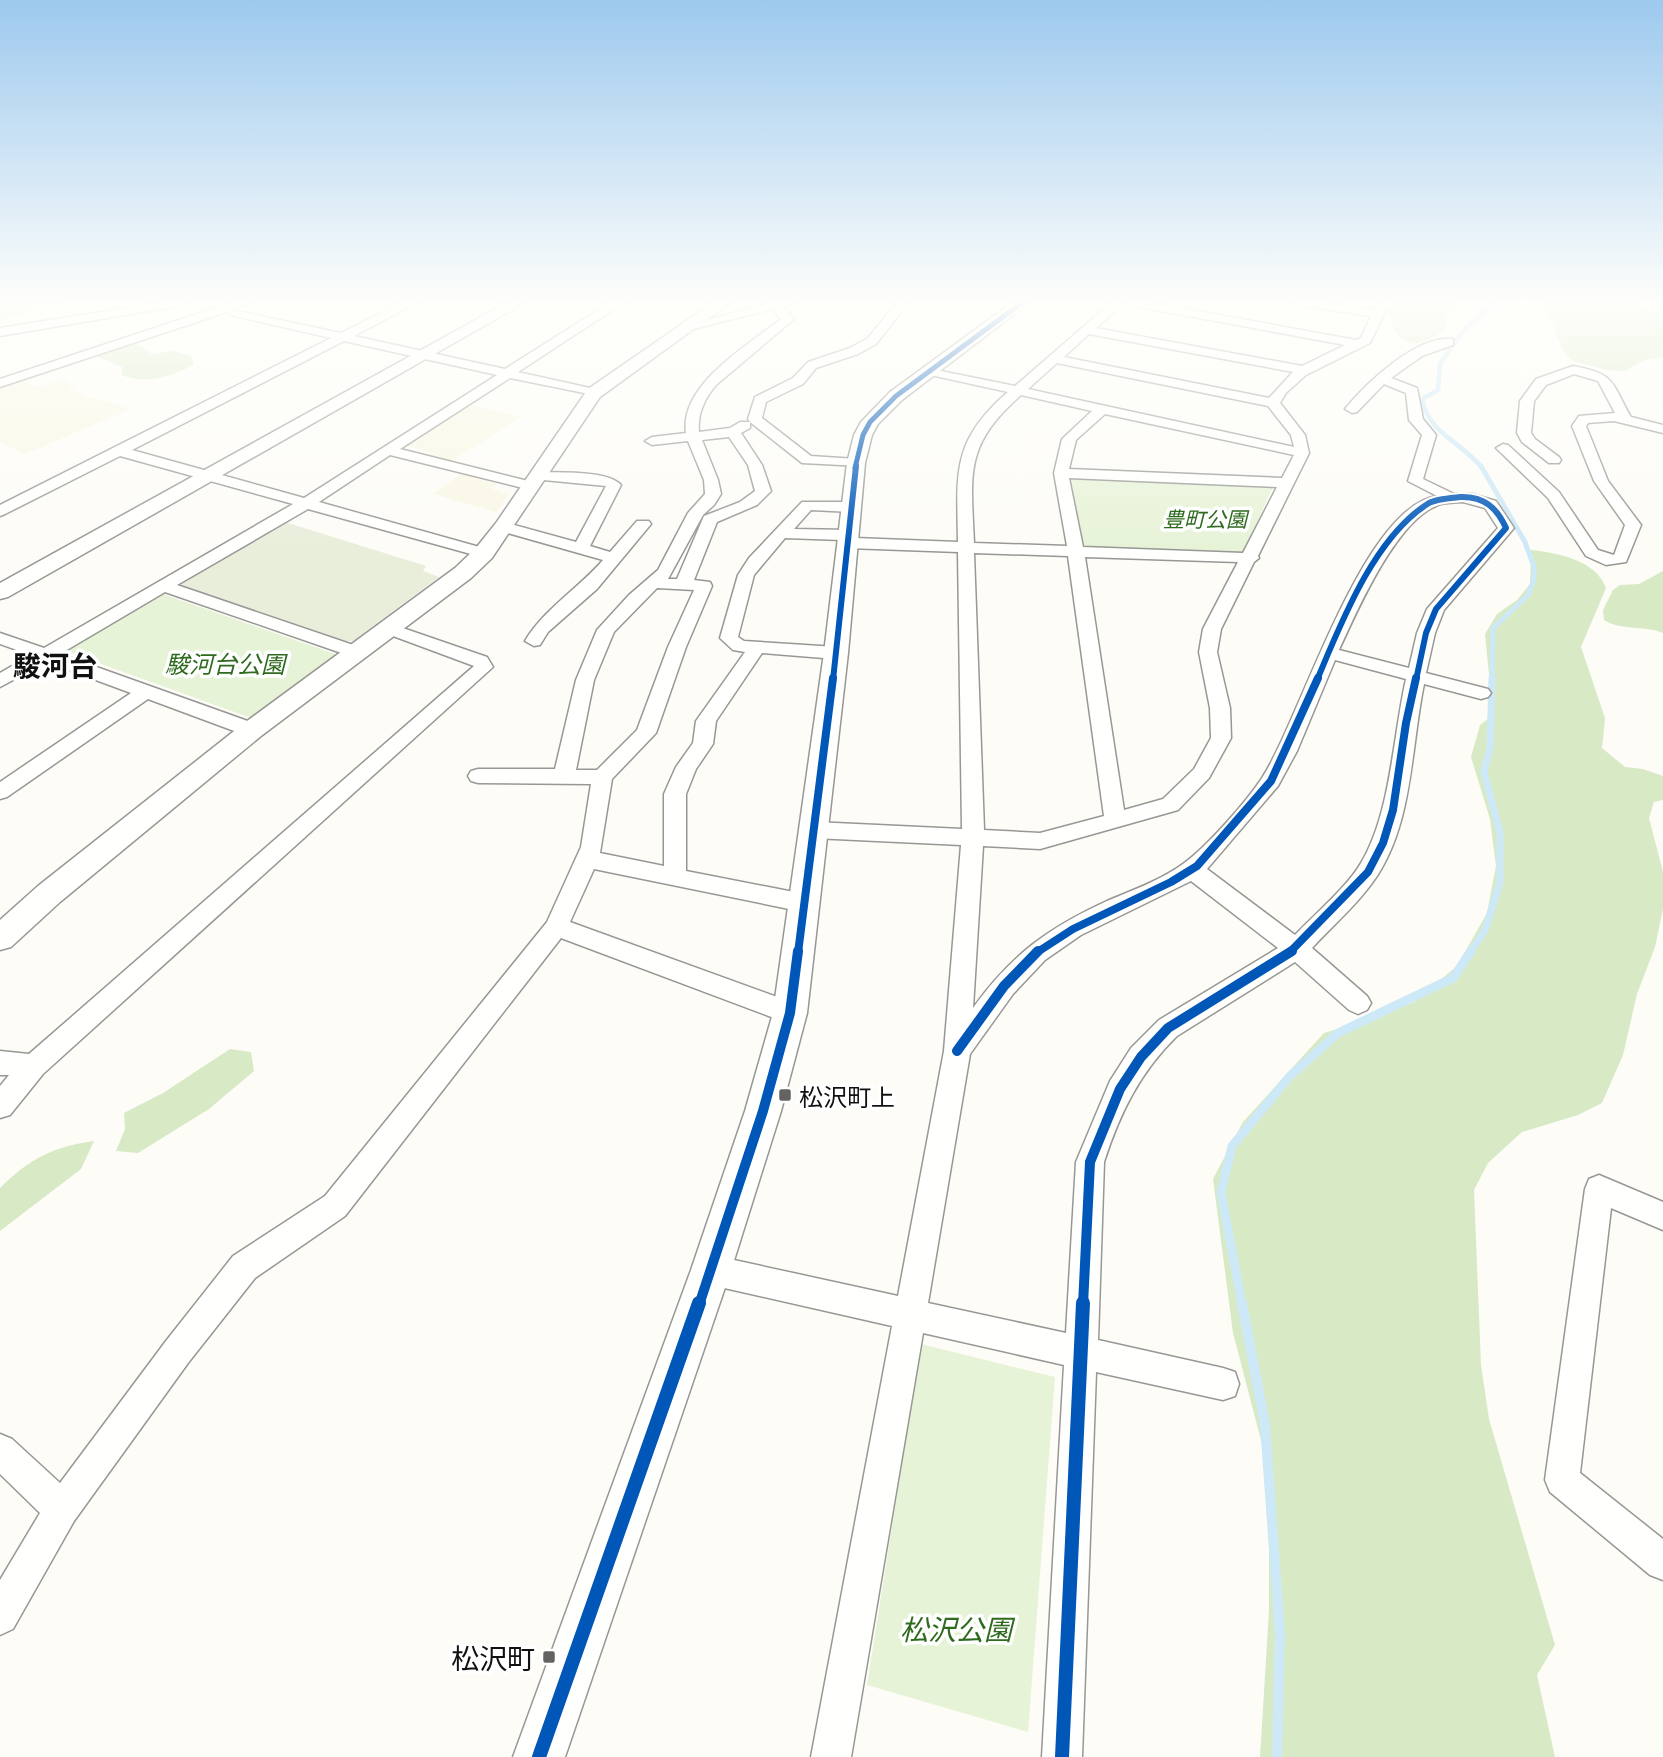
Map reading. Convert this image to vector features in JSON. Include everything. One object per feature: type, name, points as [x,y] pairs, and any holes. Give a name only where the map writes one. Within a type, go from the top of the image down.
[{"type":"street","points":[[0,511],[252,384]]},
{"type":"street","points":[[0,592],[373,384]]},
{"type":"street","points":[[0,681],[305,504],[489,384]]},
{"type":"street","points":[[554,384],[594,393]]},
{"type":"street","points":[[0,938],[91,859],[252,730],[455,580],[484,553],[594,393],[607,384]]},
{"type":"street","points":[[564,777],[585,680],[606,630],[665,573],[696,513],[709,502],[713,494],[711,480],[693,436],[691,422],[701,396],[710,384]]},
{"type":"street","points":[[652,441],[733,432],[755,419],[760,400],[790,384]]},
{"type":"street","points":[[539,1757],[710,1270],[763,1111],[790,1013],[814,831],[856,463],[863,435],[870,422],[896,396],[913,384]]},
{"type":"street","points":[[983,384],[1302,453]]},
{"type":"street","points":[[831,1757],[957,1051],[973,838],[964,472],[969,448],[981,426],[1022,384]]},
{"type":"street","points":[[814,831],[1040,841],[1170,805],[1202,773],[1221,738],[1220,708],[1208,652],[1212,629],[1251,558],[1302,453],[1298,435],[1272,403],[1180,384]]},
{"type":"street","points":[[1272,403],[1278,392],[1287,384]]},
{"type":"street","points":[[1352,409],[1377,384]]},
{"type":"street","points":[[1062,1757],[1090,1162],[1105,1114],[1152,1042],[1168,1028],[1296,949],[1368,872],[1383,843],[1397,790],[1406,723],[1426,633],[1436,609],[1506,528],[1496,508],[1489,502],[1447,495],[1415,481],[1422,466],[1421,446],[1429,435],[1416,420],[1412,391],[1394,384]]},
{"type":"street","points":[[1540,384],[1527,401],[1524,433],[1529,442],[1554,460]]},
{"type":"street","points":[[1606,384],[1626,420]]},
{"type":"street","points":[[1101,410],[1069,439],[1062,473],[1115,820]]},
{"type":"street","points":[[1503,448],[1554,495],[1592,553],[1606,560],[1620,559],[1633,525],[1601,481],[1579,426],[1584,419],[1595,417],[1626,420],[1663,429]]},
{"type":"street","points":[[755,419],[807,460],[856,463]]},
{"type":"street","points":[[684,584],[710,519],[740,508],[763,491],[755,466],[733,432]]},
{"type":"street","points":[[386,450],[534,481],[608,481],[614,485],[580,549]]},
{"type":"street","points":[[120,451],[484,553]]},
{"type":"street","points":[[1062,473],[1287,483]]},
{"type":"street","points":[[957,1051],[996,997],[1034,954],[1079,924],[1193,870],[1271,780],[1378,554],[1423,504],[1447,495]]},
{"type":"street","points":[[835,653],[756,649],[738,646],[729,638],[746,575],[807,505],[850,528]]},
{"type":"street","points":[[534,641],[541,629],[591,585],[643,524]]},
{"type":"street","points":[[503,527],[614,558]]},
{"type":"street","points":[[781,533],[850,528],[967,547],[1251,558]]},
{"type":"street","points":[[0,1616],[62,1508],[177,1352],[244,1268],[335,1206],[556,927],[592,847],[602,778],[646,733],[677,647],[704,586],[654,583]]},
{"type":"street","points":[[163,586],[359,653]]},
{"type":"street","points":[[0,1107],[34,1066],[484,667],[481,661],[391,629]]},
{"type":"street","points":[[0,638],[252,730]]},
{"type":"street","points":[[676,877],[676,794],[687,767],[703,744],[706,721],[756,649]]},
{"type":"street","points":[[1329,653],[1481,693]]},
{"type":"street","points":[[0,792],[147,691]]},
{"type":"street","points":[[478,776],[602,778]]},
{"type":"street","points":[[587,859],[804,903]]},
{"type":"street","points":[[1193,870],[1296,949],[1358,1003]]},
{"type":"street","points":[[556,927],[790,1013]]},
{"type":"street","points":[[0,1063],[34,1066]]},
{"type":"street","points":[[1663,1216],[1599,1189],[1562,1480],[1663,1562]]},
{"type":"street","points":[[710,1270],[1223,1384]]},
{"type":"street","points":[[0,1451],[62,1508]]},
{"type":"shaded area","points":[[8,384],[30,384],[38,387],[46,384],[70,384],[71,389],[86,396],[131,409],[25,454],[0,442],[0,393],[26,404],[0,392],[0,387]]},
{"type":"shaded area","points":[[463,403],[521,417],[450,462],[426,456],[430,453],[402,444]]},
{"type":"shaded area","points":[[461,474],[497,484],[492,489],[509,494],[496,512],[433,494]]},
{"type":"green space","name":"豊町公園","points":[[1076,478],[1266,484],[1273,487],[1244,551],[1237,554],[1089,547],[1082,544],[1070,481]]},
{"type":"green space","points":[[285,522],[426,566],[423,571],[439,577],[353,641],[344,641],[182,587],[183,580]]},
{"type":"green space","points":[[1531,550],[1553,553],[1585,564],[1601,578],[1606,588],[1581,647],[1605,718],[1602,748],[1625,767],[1643,769],[1663,776],[1663,800],[1654,802],[1649,818],[1663,872],[1663,909],[1655,947],[1637,994],[1623,1055],[1602,1103],[1578,1115],[1522,1132],[1488,1163],[1474,1190],[1481,1365],[1489,1419],[1555,1645],[1537,1675],[1555,1757],[1260,1757],[1269,1610],[1269,1471],[1233,1333],[1213,1179],[1243,1122],[1324,1033],[1414,1002],[1457,966],[1487,913],[1496,866],[1490,819],[1471,757],[1480,725],[1493,715],[1485,634],[1497,614],[1517,600],[1530,584]]},
{"type":"green space","points":[[1663,571],[1663,633],[1618,626],[1604,620],[1603,610],[1613,590],[1620,585],[1639,584]]},
{"type":"green space","name":"駿河台公園","points":[[160,593],[338,655],[251,718],[65,651]]},
{"type":"green space","points":[[230,1049],[251,1052],[254,1071],[209,1109],[138,1153],[116,1151],[125,1129],[124,1113],[163,1093]]},
{"type":"green space","points":[[94,1141],[81,1169],[0,1231],[0,1188],[21,1169],[42,1156]]},
{"type":"green space","name":"松沢公園","points":[[921,1344],[1055,1377],[1028,1732],[867,1685]]},
{"type":"waterway","points":[[1438,384],[1438,390],[1422,399],[1431,421],[1482,468]]},
{"type":"waterway","points":[[1481,466],[1525,542],[1534,567],[1534,579],[1528,595],[1493,628],[1492,680]]},
{"type":"waterway","points":[[1470,953],[1485,930],[1500,882],[1500,833],[1484,772],[1490,747],[1492,678]]},
{"type":"waterway","points":[[1242,1305],[1221,1192],[1232,1146],[1290,1076],[1338,1033],[1453,978],[1471,951]]},
{"type":"waterway","points":[[1242,1303],[1265,1425],[1280,1634],[1277,1757]]},
{"type":"cycle path","points":[[539,1757],[711,1270],[763,1111],[790,1013],[836,653],[856,463],[863,435],[870,422],[912,384]]},
{"type":"cycle path","points":[[957,1051],[1004,986],[1036,953],[1073,929],[1190,871],[1245,814],[1271,781],[1287,751],[1348,610],[1373,564],[1401,526],[1431,502],[1463,497],[1486,502],[1495,508],[1506,528],[1436,609],[1426,633],[1406,723],[1393,810],[1383,843],[1368,872],[1296,949],[1168,1028],[1130,1072],[1111,1106],[1096,1143],[1090,1162],[1062,1757]]},
{"type":"place","name":"松沢町上","points":[[785,1095]]},
{"type":"place","name":"松沢町","points":[[549,1657]]},
{"type":"district","name":"駿河台","points":[[55,664]]}]
